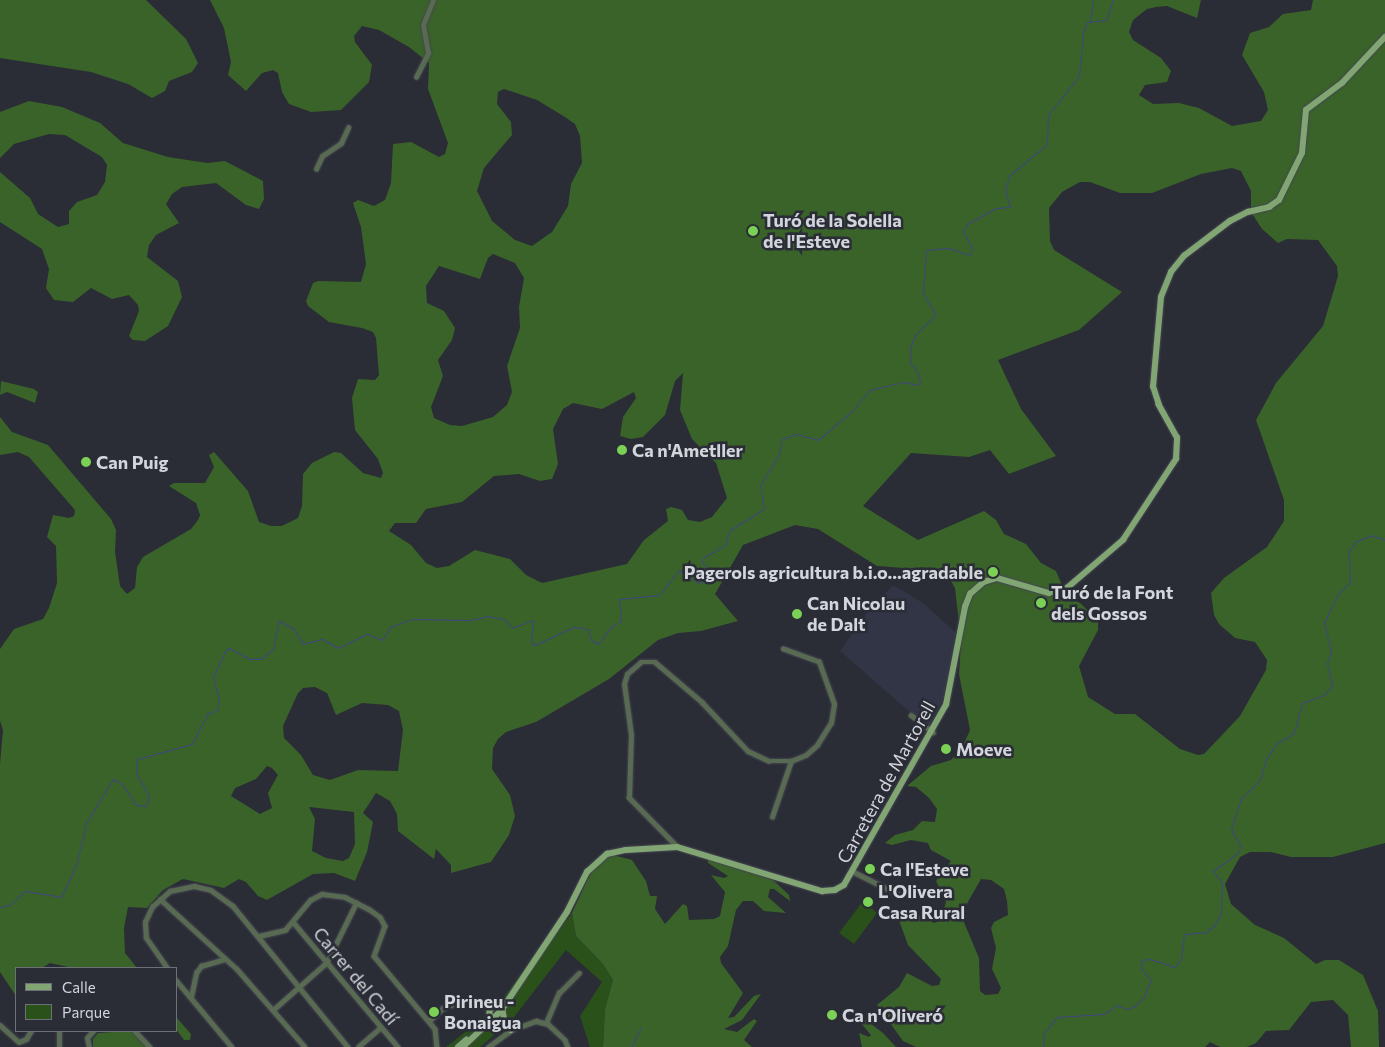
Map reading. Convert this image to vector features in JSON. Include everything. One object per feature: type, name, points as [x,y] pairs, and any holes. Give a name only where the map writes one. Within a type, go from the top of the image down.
[{"type":"main road","name":"Carretera de Martorell","points":[[464,1047],[489,1024],[498,1008],[549,939],[571,906],[585,874],[599,860],[620,850],[677,847],[827,891],[841,887],[854,872],[933,732],[949,698],[965,607],[974,589],[997,578],[1049,593],[1068,588],[1123,540],[1173,464],[1178,453],[1177,438],[1159,405],[1153,387],[1162,297],[1167,279],[1184,256],[1230,221],[1248,212],[1269,208],[1279,200],[1302,153],[1306,110],[1342,83],[1385,37]]},
{"type":"main road","points":[[484,1006],[498,1008]]},
{"type":"main road","points":[[498,1008],[504,1022],[511,1030]]},
{"type":"main road","points":[[489,1024],[498,1008]]},
{"type":"main road","points":[[458,1047],[489,1024],[498,1021],[504,1022]]},
{"type":"street","points":[[416,77],[428,52],[423,25],[433,0]]},
{"type":"street","points":[[316,169],[322,156],[340,143],[348,128]]},
{"type":"street","points":[[677,847],[629,798],[631,722],[624,684],[634,666],[646,661],[658,664],[702,702],[748,751],[769,761],[791,761],[806,755],[817,745],[831,722],[834,704],[819,662],[783,649]]},
{"type":"street","points":[[911,715],[933,732]]},
{"type":"street","points":[[772,817],[791,761]]},
{"type":"street","points":[[854,872],[898,894]]},
{"type":"street","points":[[166,967],[146,938],[145,922],[160,899],[180,888],[194,886],[211,890],[224,897],[259,936],[348,1047]]},
{"type":"street","points":[[259,936],[285,930],[294,923],[310,900],[322,894],[345,897],[380,917],[385,926],[374,956],[431,1023],[437,1033],[436,1047]]},
{"type":"street","points":[[160,899],[225,959],[305,1047]]},
{"type":"street","points":[[273,1010],[327,962],[356,903]]},
{"type":"street","name":"Carrer del Cadí","points":[[294,923],[398,1047]]},
{"type":"street","points":[[191,997],[196,972],[201,966],[225,959]]},
{"type":"street","points":[[546,1023],[559,993],[579,972]]},
{"type":"street","points":[[178,982],[232,1047]]},
{"type":"street","points":[[426,1017],[454,1004],[484,1006]]},
{"type":"street","points":[[431,1023],[436,1014]]},
{"type":"street","points":[[488,1047],[511,1030],[528,1022],[546,1023],[565,1040],[568,1047]]},
{"type":"street","points":[[0,1024],[19,1042],[26,1039],[30,1032]]},
{"type":"street","points":[[358,1047],[381,1026]]},
{"type":"street","points":[[59,1032],[59,1047]]},
{"type":"street","points":[[89,1047],[87,1038],[92,1032]]},
{"type":"street","points":[[136,1032],[150,1047]]},
{"type":"shaded area","points":[[893,585],[923,603],[956,633],[943,700],[928,728],[840,651],[868,611]]},
{"type":"green space","points":[[0,0],[146,0],[186,39],[198,63],[192,72],[169,81],[165,91],[152,98],[128,84],[91,72],[0,58]]},
{"type":"green space","points":[[210,0],[1201,0],[1197,18],[1167,6],[1147,9],[1133,20],[1129,32],[1133,40],[1161,58],[1171,71],[1167,82],[1145,85],[1139,95],[1153,104],[1179,103],[1199,108],[1232,126],[1261,121],[1268,110],[1264,92],[1242,55],[1250,33],[1269,27],[1283,14],[1311,10],[1313,0],[1385,0],[1385,843],[1333,857],[1291,857],[1271,852],[1250,852],[1240,857],[1225,884],[1231,904],[1255,925],[1284,938],[1316,964],[1325,960],[1339,960],[1363,975],[1378,1011],[1379,1047],[1351,1047],[1348,1015],[1333,1000],[1311,1002],[1289,1030],[1266,1031],[1256,1043],[1247,1047],[1220,1047],[1210,1042],[1205,1047],[916,1047],[903,1041],[877,1005],[899,987],[907,973],[932,986],[939,985],[941,979],[908,945],[897,915],[899,913],[912,917],[922,915],[934,923],[940,921],[946,902],[936,881],[951,861],[931,850],[928,843],[911,840],[892,845],[885,843],[895,835],[913,830],[922,821],[935,822],[937,809],[929,798],[916,787],[907,786],[931,766],[951,760],[963,746],[970,730],[959,674],[961,641],[955,588],[945,571],[877,566],[818,529],[795,525],[743,545],[715,594],[738,621],[701,631],[678,633],[658,640],[609,679],[536,722],[506,732],[498,739],[493,748],[492,769],[510,795],[515,816],[509,835],[491,862],[451,873],[451,865],[436,849],[434,859],[398,831],[397,814],[390,801],[376,793],[363,813],[373,822],[367,852],[355,881],[334,873],[313,874],[267,900],[258,896],[246,882],[239,879],[224,888],[183,879],[163,890],[147,908],[128,907],[124,928],[125,953],[136,967],[68,967],[50,963],[44,967],[15,967],[15,994],[0,972],[0,764],[3,730],[0,721],[0,649],[14,629],[43,619],[49,608],[57,583],[56,546],[47,537],[53,515],[69,518],[74,516],[75,510],[29,457],[18,452],[0,455],[0,417],[12,432],[48,445],[111,519],[116,530],[115,552],[120,586],[127,594],[135,588],[137,567],[143,557],[191,529],[198,520],[200,515],[196,503],[169,486],[174,483],[205,483],[214,467],[209,455],[214,452],[248,491],[259,522],[271,526],[282,526],[298,518],[302,506],[303,474],[312,463],[334,452],[341,453],[363,473],[381,478],[383,473],[378,459],[355,430],[352,398],[358,379],[375,380],[379,375],[376,338],[373,332],[362,328],[329,322],[308,306],[306,301],[313,283],[318,281],[361,282],[366,264],[361,227],[353,203],[358,200],[374,206],[385,200],[391,183],[393,144],[411,142],[439,157],[445,154],[448,143],[428,89],[429,63],[409,47],[379,30],[362,26],[354,36],[355,42],[372,65],[369,82],[341,110],[311,112],[289,104],[282,92],[278,73],[273,70],[262,73],[246,91],[228,75],[231,62],[224,28]],"holes":[[[504,89],[537,100],[575,124],[580,136],[582,163],[571,184],[568,206],[552,232],[532,246],[515,240],[492,221],[477,191],[484,168],[512,135],[511,122],[497,104],[498,92]],[[1232,168],[1241,171],[1251,191],[1251,212],[1262,229],[1278,243],[1287,239],[1318,240],[1337,266],[1338,276],[1323,326],[1276,383],[1256,420],[1284,500],[1284,521],[1267,547],[1224,578],[1211,593],[1214,615],[1219,624],[1235,638],[1255,642],[1267,660],[1266,670],[1240,716],[1204,754],[1198,755],[1180,749],[1135,714],[1115,714],[1088,697],[1079,666],[1098,630],[1098,620],[1080,603],[1067,597],[1056,571],[1041,563],[1026,544],[1004,534],[996,520],[984,511],[918,540],[863,506],[911,453],[969,457],[990,450],[1009,474],[1056,456],[1021,409],[998,360],[1079,330],[1122,292],[1054,250],[1050,241],[1049,208],[1062,192],[1080,182],[1090,182],[1120,193],[1152,193],[1201,174]],[[493,254],[515,263],[524,278],[519,307],[520,328],[507,366],[512,392],[507,405],[493,417],[462,426],[450,425],[434,418],[431,407],[443,376],[438,360],[452,340],[455,328],[444,311],[427,303],[426,286],[439,266],[480,279],[488,258]],[[683,373],[680,410],[692,439],[716,463],[727,498],[712,517],[700,522],[688,520],[682,510],[671,507],[666,509],[668,521],[644,540],[627,564],[542,583],[526,575],[510,559],[475,550],[449,566],[437,568],[426,563],[411,545],[389,531],[395,523],[416,523],[426,509],[462,502],[494,476],[519,474],[540,481],[552,479],[558,464],[553,429],[563,409],[573,403],[602,409],[634,392],[636,398],[623,417],[620,436],[631,439],[643,437],[665,415],[675,381]],[[315,687],[327,693],[336,715],[362,703],[388,705],[399,711],[403,730],[398,771],[358,770],[330,780],[313,775],[301,755],[284,738],[283,726],[298,693],[303,688]],[[267,766],[272,768],[278,775],[268,793],[272,808],[260,814],[231,796],[235,788],[256,779]],[[309,807],[354,812],[355,844],[349,858],[343,861],[326,858],[312,851],[315,819]],[[981,879],[991,880],[1004,889],[1008,915],[994,922],[991,928],[996,948],[992,969],[1001,988],[998,994],[985,995],[980,991],[979,958],[963,920],[965,907]]]},
{"type":"green space","points":[[29,101],[62,107],[100,123],[123,143],[168,157],[207,163],[225,161],[263,181],[264,199],[259,209],[246,205],[216,183],[182,187],[172,194],[166,204],[179,223],[156,235],[149,245],[147,257],[178,281],[182,297],[168,326],[145,341],[133,340],[129,336],[139,311],[138,305],[129,295],[112,299],[91,288],[73,302],[54,300],[46,288],[49,269],[42,249],[0,222],[0,172],[30,198],[38,214],[58,227],[69,224],[69,211],[77,202],[97,195],[105,182],[107,165],[102,157],[65,135],[49,134],[14,144],[0,158],[0,112]]},
{"type":"green space","points":[[1,381],[34,389],[38,392],[35,403],[7,392],[0,395]]},
{"type":"green space","points":[[613,855],[632,860],[646,881],[650,896],[657,896],[655,909],[665,924],[683,904],[687,906],[689,920],[714,919],[720,916],[725,892],[711,875],[724,878],[728,876],[708,863],[708,859],[773,880],[789,895],[790,901],[774,889],[770,889],[768,897],[786,913],[764,911],[753,901],[743,901],[736,910],[728,946],[720,957],[721,963],[743,993],[728,1018],[734,1017],[754,996],[761,994],[742,1020],[724,1029],[737,1032],[754,1019],[757,1021],[744,1040],[752,1047],[603,1047],[605,1009],[613,980],[603,964],[576,936],[572,913],[589,876],[598,863]]},
{"type":"green space","points":[[863,901],[877,913],[854,944],[839,933]]},
{"type":"green space","points":[[572,913],[576,936],[603,964],[613,980],[605,1009],[603,1047],[590,1047],[580,1016],[602,982],[566,950],[511,1021],[480,1047],[446,1047],[497,1007],[547,938],[552,940]]},
{"type":"green space","points":[[862,1017],[883,1033],[896,1047],[862,1047],[859,1033],[869,1037],[871,1035],[860,1022]]},
{"type":"green space","points":[[178,1019],[191,1034],[190,1040],[184,1040],[178,1032]]},
{"type":"green space","points":[[134,1032],[147,1047],[93,1047],[93,1039],[98,1033]]},
{"type":"waterway","points":[[1090,21],[1093,0]]},
{"type":"waterway","points":[[0,907],[10,905],[25,891],[61,897],[77,862],[86,823],[113,779],[122,784],[136,805],[146,806],[149,796],[136,773],[137,759],[192,744],[207,714],[217,710],[219,699],[213,677],[225,651],[229,648],[250,659],[261,659],[273,649],[279,621],[293,628],[303,644],[322,639],[338,648],[367,634],[382,640],[390,627],[412,619],[471,620],[488,616],[504,619],[512,628],[533,620],[531,643],[535,645],[573,627],[588,629],[591,640],[598,644],[611,627],[621,621],[619,599],[659,595],[679,570],[698,583],[705,581],[708,570],[702,562],[703,558],[725,545],[730,530],[764,509],[760,485],[779,454],[782,439],[796,434],[818,440],[853,410],[869,390],[903,382],[918,385],[920,382],[917,371],[910,363],[911,346],[915,335],[936,315],[923,293],[926,250],[948,248],[970,255],[972,248],[963,231],[967,224],[996,208],[1010,207],[1005,190],[1009,176],[1047,144],[1048,115],[1079,76],[1083,33],[1087,22],[1106,20],[1113,0]]},
{"type":"waterway","points":[[1043,1047],[1044,1033],[1057,1017],[1104,1014],[1117,1005],[1127,1009],[1135,1006],[1144,997],[1151,980],[1141,968],[1142,960],[1150,959],[1175,967],[1181,959],[1184,934],[1206,932],[1214,926],[1221,913],[1222,883],[1213,871],[1239,852],[1240,845],[1231,829],[1241,799],[1260,780],[1266,759],[1276,744],[1294,733],[1302,703],[1324,695],[1332,685],[1327,663],[1331,651],[1324,623],[1337,595],[1350,582],[1349,551],[1355,542],[1372,535],[1385,540]]},
{"type":"waterway","points":[[631,1047],[641,1027]]},
{"type":"place","name":"Turó de la Solella de l'Esteve","points":[[753,231]]},
{"type":"place","name":"Ca n'Ametller","points":[[622,450]]},
{"type":"place","name":"Can Puig","points":[[86,462]]},
{"type":"place","name":"Pagerols agricultura b.i.o...agradable","points":[[993,572]]},
{"type":"place","name":"Turó de la Font dels Gossos","points":[[1041,603]]},
{"type":"place","name":"Can Nicolau de Dalt","points":[[797,614]]},
{"type":"place","name":"Moeve","points":[[946,749]]},
{"type":"place","name":"Ca l'Esteve","points":[[870,869]]},
{"type":"place","name":"L'Olivera Casa Rural","points":[[868,902]]},
{"type":"place","name":"Pirineu - Bonaigua","points":[[434,1012]]},
{"type":"place","name":"Ca n'Oliveró","points":[[832,1015]]}]
